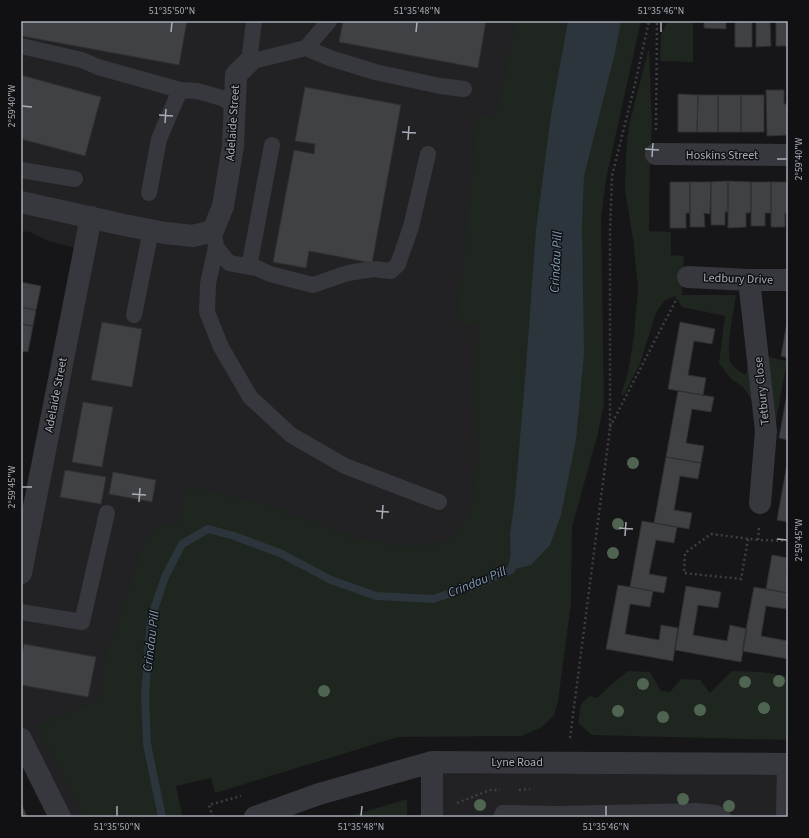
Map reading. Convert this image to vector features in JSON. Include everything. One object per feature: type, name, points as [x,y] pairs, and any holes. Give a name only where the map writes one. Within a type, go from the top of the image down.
[{"type":"street","name":"Adelaide Street","points":[[214,239],[223,206],[233,146],[236,75],[249,62]]},
{"type":"street","name":"Hoskins Street","points":[[656,154],[788,155]]},
{"type":"street","points":[[21,202],[124,225],[166,233],[214,239]]},
{"type":"street","name":"Adelaide Street","points":[[21,573],[91,218]]},
{"type":"street","name":"Ledbury Drive","points":[[688,277],[788,280]]},
{"type":"street","name":"Tetbury Close","points":[[749,280],[766,431],[760,503]]},
{"type":"street","points":[[21,739],[60,817]]},
{"type":"street","points":[[432,762],[432,817]]},
{"type":"street","name":"Lyne Road","points":[[255,817],[319,794],[432,762],[786,764]]},
{"type":"lane","points":[[254,21],[249,62],[306,48],[329,21]]},
{"type":"lane","points":[[21,46],[82,60],[98,68],[180,90],[196,91],[222,98],[235,106]]},
{"type":"lane","points":[[306,48],[330,58],[375,72],[440,86],[464,89]]},
{"type":"lane","points":[[149,193],[159,139],[180,90]]},
{"type":"lane","points":[[249,267],[272,145]]},
{"type":"lane","points":[[214,239],[229,263],[257,268],[270,274],[313,285],[348,273],[373,269],[391,270],[398,264],[411,228],[428,154]]},
{"type":"lane","points":[[21,170],[75,178]]},
{"type":"lane","points":[[134,314],[151,230]]},
{"type":"lane","points":[[214,239],[208,284],[207,312],[221,347],[250,397],[291,435],[345,466],[438,502]]},
{"type":"lane","points":[[21,612],[82,622],[107,513]]},
{"type":"lane","points":[[784,817],[786,764]]},
{"type":"lane","points":[[501,817],[503,813],[558,815],[697,811],[716,813],[723,817]]},
{"type":"path","points":[[569,744],[610,428],[610,231],[612,176],[636,84],[649,21]]},
{"type":"path","points":[[656,154],[657,21]]},
{"type":"path","points":[[610,428],[688,277]]},
{"type":"path","points":[[758,540],[760,503]]},
{"type":"path","points":[[748,539],[741,578],[684,573],[685,553],[711,534],[758,540],[788,541]]},
{"type":"shaded area","points":[[21,21],[568,21],[511,570],[280,553],[162,817],[60,817],[21,733],[21,573],[84,250],[48,241],[30,232],[21,231]]},
{"type":"shaded area","points":[[516,21],[641,21],[606,179],[601,218],[604,404],[597,437],[572,527],[571,603],[558,702],[554,715],[542,727],[522,736],[398,737],[215,793],[211,778],[176,786],[182,815],[175,817],[85,817],[37,726],[101,699],[104,661],[125,602],[141,550],[153,529],[180,520],[186,486],[259,503],[317,523],[351,537],[397,546],[436,544],[451,539],[470,512],[478,462],[476,385],[478,326],[457,322],[478,114],[495,117]]},
{"type":"shaded area","points":[[668,21],[693,21],[693,62],[660,61],[661,34]]},
{"type":"shaded area","points":[[649,48],[652,127],[650,152],[649,231],[671,232],[671,255],[684,256],[682,295],[736,295],[729,349],[730,361],[735,368],[746,375],[750,353],[787,361],[773,437],[757,408],[743,387],[731,379],[719,363],[725,316],[682,307],[675,296],[664,301],[656,313],[640,363],[624,395],[621,394],[628,372],[634,336],[638,288],[633,239],[625,189],[626,153],[629,125]]},
{"type":"shaded area","points":[[628,671],[650,672],[661,691],[670,692],[681,679],[700,680],[710,693],[732,671],[762,672],[786,676],[788,684],[788,740],[592,735],[578,723],[581,704],[589,696],[597,698]]},
{"type":"shaded area","points":[[432,762],[788,764],[788,817],[432,817]]},
{"type":"shaded area","points":[[407,799],[407,817],[347,817]]},
{"type":"water","points":[[568,21],[621,21],[614,57],[584,176],[582,225],[584,354],[576,440],[561,515],[550,545],[531,565],[511,570],[510,534],[515,498],[536,230],[551,115]]},
{"type":"building","points":[[21,21],[187,21],[179,65],[21,36]]},
{"type":"building","points":[[343,21],[486,21],[478,68],[339,42]]},
{"type":"building","points":[[704,21],[726,21],[726,29],[704,28]]},
{"type":"building","points":[[735,21],[752,21],[752,47],[735,47]]},
{"type":"building","points":[[756,21],[770,21],[771,46],[756,47]]},
{"type":"building","points":[[776,21],[788,21],[788,46],[776,46]]},
{"type":"building","points":[[21,75],[101,97],[85,156],[21,139]]},
{"type":"building","points":[[305,87],[401,105],[372,263],[309,251],[306,268],[273,262],[294,150],[314,154],[315,144],[295,141]]},
{"type":"building","points":[[766,90],[784,90],[784,104],[788,104],[788,135],[767,136]]},
{"type":"building","points":[[678,94],[698,95],[697,132],[678,132]]},
{"type":"building","points":[[698,95],[718,95],[718,132],[697,132]]},
{"type":"building","points":[[718,95],[741,95],[741,132],[718,132]]},
{"type":"building","points":[[741,95],[764,95],[764,132],[741,132]]},
{"type":"building","points":[[728,181],[728,212],[725,212],[725,225],[711,225],[711,182]]},
{"type":"building","points":[[728,181],[751,182],[751,211],[746,213],[746,227],[728,228]]},
{"type":"building","points":[[670,182],[690,182],[690,213],[686,213],[686,228],[670,228]]},
{"type":"building","points":[[690,182],[711,182],[710,214],[704,213],[705,227],[690,227]]},
{"type":"building","points":[[751,182],[771,182],[771,213],[765,213],[765,226],[751,226]]},
{"type":"building","points":[[771,182],[788,182],[788,213],[785,213],[785,227],[771,227]]},
{"type":"building","points":[[21,282],[41,286],[36,310],[21,307]]},
{"type":"building","points":[[21,307],[36,310],[33,326],[21,324]]},
{"type":"building","points":[[788,317],[788,358],[781,356]]},
{"type":"building","points":[[102,322],[142,329],[132,387],[91,380]]},
{"type":"building","points":[[680,322],[715,329],[712,344],[694,341],[688,375],[706,378],[703,395],[668,389]]},
{"type":"building","points":[[21,324],[33,326],[28,352],[21,351]]},
{"type":"building","points":[[788,388],[788,440],[779,438]]},
{"type":"building","points":[[678,391],[714,397],[711,412],[692,409],[686,443],[704,446],[701,463],[666,457]]},
{"type":"building","points":[[83,402],[113,407],[102,467],[72,462]]},
{"type":"building","points":[[666,457],[701,463],[698,479],[680,476],[674,510],[692,513],[689,529],[654,523]]},
{"type":"building","points":[[788,458],[788,522],[777,520]]},
{"type":"building","points":[[65,470],[106,477],[101,504],[60,497]]},
{"type":"building","points":[[113,472],[156,480],[152,502],[109,494]]},
{"type":"building","points":[[642,521],[677,527],[674,543],[656,540],[649,574],[667,577],[664,593],[630,587]]},
{"type":"building","points":[[772,555],[788,558],[786,575],[788,576],[788,593],[766,589]]},
{"type":"building","points":[[618,585],[653,591],[650,607],[630,604],[625,634],[659,640],[661,625],[678,628],[673,661],[606,649]]},
{"type":"building","points":[[686,586],[721,592],[718,608],[698,605],[693,635],[727,641],[730,625],[747,629],[741,662],[675,650]]},
{"type":"building","points":[[754,587],[788,593],[786,609],[766,606],[761,636],[788,641],[788,659],[742,651]]},
{"type":"building","points":[[24,644],[96,657],[88,697],[21,685],[21,658]]},
{"type":"building","points":[[21,803],[27,817],[21,817]]},
{"type":"waterway","name":"Crindau Pill","points":[[162,817],[147,744],[145,695],[151,618],[165,577],[182,544],[208,529],[234,536],[280,553],[331,580],[376,596],[433,599],[475,585],[511,570],[514,559]]}]
